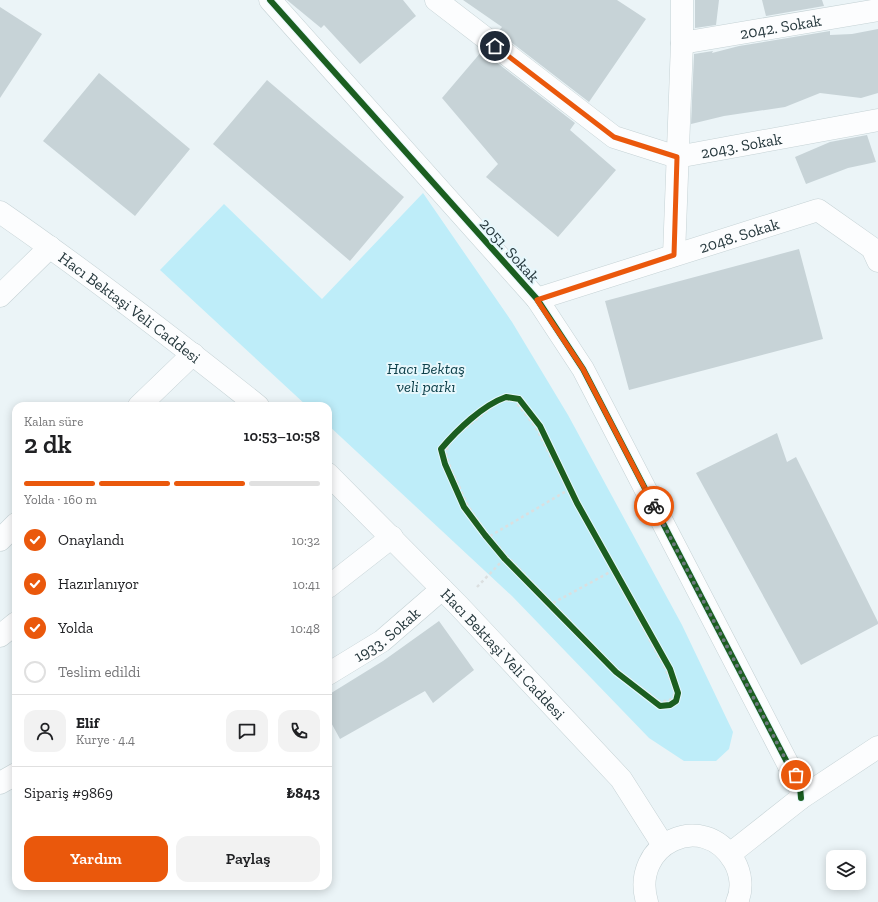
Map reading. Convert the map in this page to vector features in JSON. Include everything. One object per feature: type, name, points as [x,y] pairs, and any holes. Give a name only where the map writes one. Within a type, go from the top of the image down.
[{"type":"street","name":"2051. Sokak","points":[[270,0],[537,300],[583,369],[789,766],[796,775],[801,789],[801,798]]},
{"type":"street","name":"2043. Sokak","points":[[436,0],[614,137],[677,157],[878,120]]},
{"type":"street","points":[[674,255],[682,43],[682,0]]},
{"type":"street","name":"2042. Sokak","points":[[682,43],[878,10]]},
{"type":"street","name":"2048. Sokak","points":[[537,300],[818,210],[872,248],[878,261]]},
{"type":"street","name":"Hacı Bektaşi Veli Caddesi","points":[[0,212],[50,247],[193,354],[253,402]]},
{"type":"street","points":[[0,296],[50,247]]},
{"type":"street","points":[[143,402],[193,354]]},
{"type":"street","name":"Hacı Bektaşi Veli Caddesi","points":[[332,478],[459,606],[621,779],[663,845]]},
{"type":"street","points":[[0,540],[12,528]]},
{"type":"street","points":[[332,584],[392,537]]},
{"type":"street","name":"1933. Sokak","points":[[332,672],[382,641],[442,589]]},
{"type":"street","points":[[0,636],[12,626]]},
{"type":"street","points":[[730,854],[801,798],[878,747]]},
{"type":"street","points":[[0,783],[12,776]]},
{"type":"street","points":[[647,902],[643,886],[645,870],[652,856],[663,845],[676,838],[691,836],[706,837],[719,844],[730,854],[738,867],[741,882],[737,902]]},
{"type":"path","points":[[490,536],[468,506],[446,453],[448,446],[456,436],[497,403],[507,400],[515,401],[536,428],[670,678],[674,695],[669,702],[659,701],[618,670],[506,557],[464,507],[445,464],[441,449],[454,433],[496,400],[506,397],[519,399],[540,426],[577,503],[670,669],[678,693],[676,701],[670,705],[660,706],[616,672],[506,557],[490,536]]},
{"type":"path","points":[[490,536],[568,490]]},
{"type":"path","points":[[459,606],[506,557]]},
{"type":"path","points":[[553,603],[612,571]]},
{"type":"green space","name":"Hacı Bektaş veli parkı","points":[[423,193],[512,322],[568,415],[682,625],[733,732],[729,749],[716,761],[684,761],[649,738],[512,596],[332,429],[332,402],[303,402],[160,270],[224,204],[322,299]]},
{"type":"building","points":[[287,0],[403,0],[416,16],[360,64],[324,25],[321,28]]},
{"type":"building","points":[[463,0],[617,0],[646,19],[589,102],[498,32],[502,27]]},
{"type":"building","points":[[695,0],[719,0],[716,25],[695,28]]},
{"type":"building","points":[[762,0],[822,0],[824,6],[766,16]]},
{"type":"building","points":[[0,7],[42,34],[0,98]]},
{"type":"building","points":[[878,29],[878,93],[861,98],[820,93],[785,107],[724,116],[691,124],[694,54],[713,51],[712,53],[739,46],[830,31],[830,35],[852,34]]},
{"type":"building","points":[[482,51],[575,123],[570,130],[616,170],[558,237],[486,177],[498,164],[442,98]]},
{"type":"building","points":[[99,73],[190,149],[135,216],[43,141]]},
{"type":"building","points":[[267,80],[404,197],[350,261],[213,144]]},
{"type":"building","points":[[867,135],[876,162],[848,168],[806,184],[795,157],[830,142]]},
{"type":"building","points":[[799,249],[823,339],[629,390],[605,301]]},
{"type":"building","points":[[777,433],[787,462],[796,457],[878,622],[878,624],[801,665],[696,473]]},
{"type":"building","points":[[439,621],[474,670],[433,703],[425,691],[340,739],[332,724],[332,693],[383,661]]},
{"type":"cycle path","points":[[270,0],[537,299],[583,369],[794,773],[799,785],[801,798]]},
{"type":"cycle path","points":[[506,397],[519,399],[540,426],[577,503],[670,669],[678,693],[676,701],[670,705],[660,706],[616,672],[505,559],[464,507],[445,464],[441,449],[471,419],[488,406],[506,397]]},
{"type":"way so far","points":[[654,506],[789,766],[796,775]]},
{"type":"route","points":[[495,46],[614,137],[677,157],[674,255],[537,300],[583,369],[654,506]]}]
